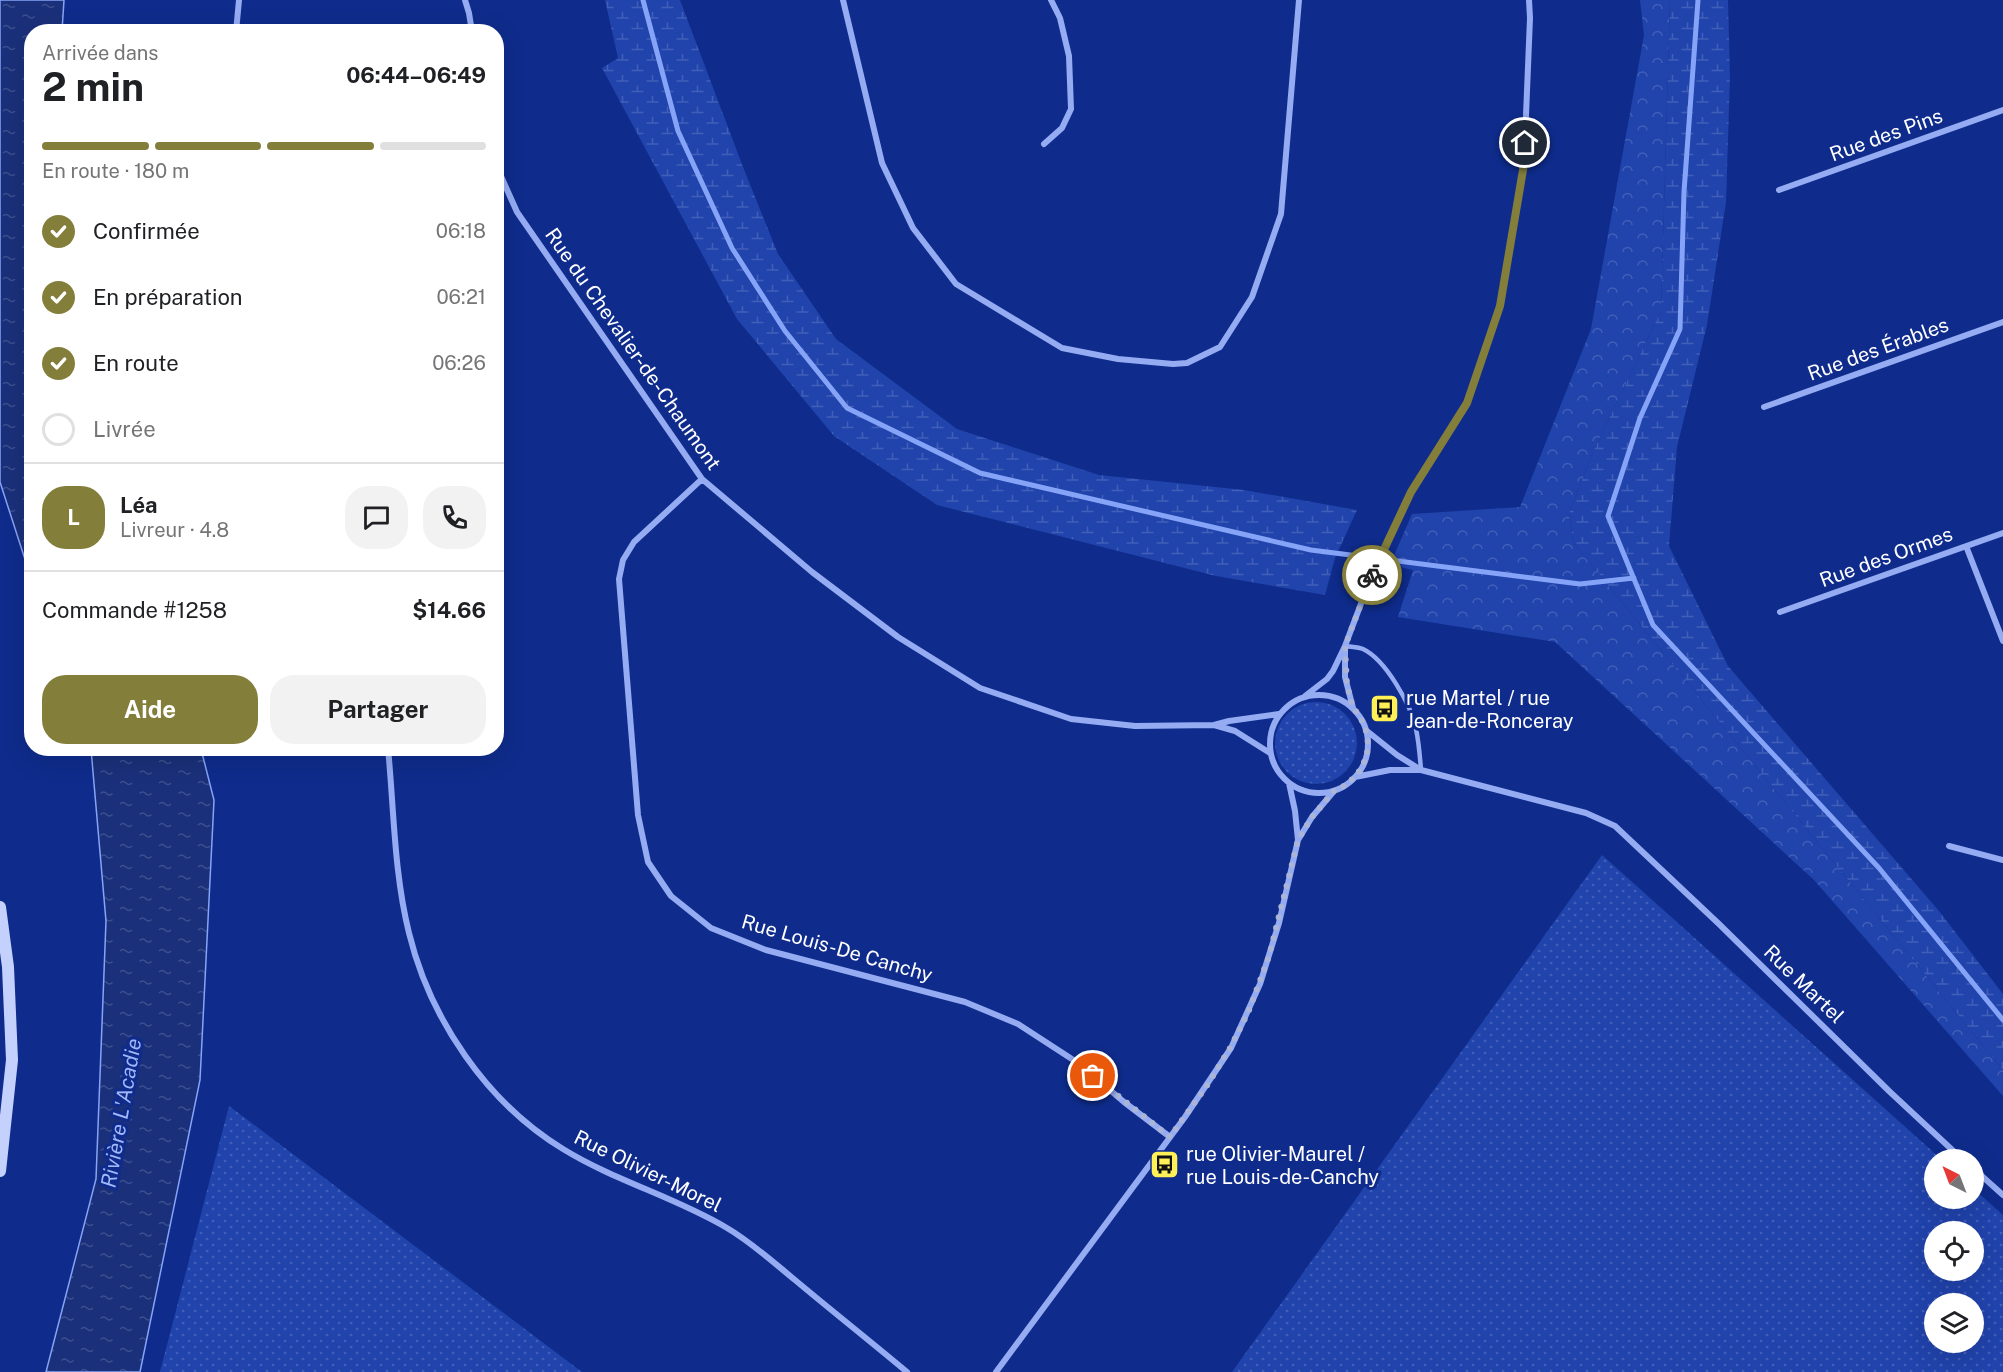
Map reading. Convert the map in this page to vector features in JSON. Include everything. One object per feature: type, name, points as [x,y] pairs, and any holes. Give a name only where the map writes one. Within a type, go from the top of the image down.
[{"type":"main road","points":[[0,907],[8,968],[12,1060],[0,1171]]},
{"type":"street","points":[[237,24],[239,0]]},
{"type":"street","points":[[465,0],[471,24]]},
{"type":"street","points":[[843,0],[882,163],[913,228],[956,284],[1062,348],[1118,359],[1173,364],[1187,363],[1220,347],[1252,297],[1260,276],[1281,214],[1299,0]]},
{"type":"street","points":[[1044,144],[1062,128],[1071,109],[1070,56],[1060,18],[1051,0]]},
{"type":"street","points":[[1334,791],[1309,792],[1289,783],[1280,774],[1270,753],[1273,726],[1279,714],[1287,706],[1327,679],[1345,646],[1373,572],[1411,492],[1467,403],[1500,306],[1524,164],[1529,0]]},
{"type":"street","name":"Rue des Pins","points":[[1779,190],[2003,110]]},
{"type":"street","name":"Rue du Chevalier-de-Chaumont","points":[[504,183],[517,212],[702,479],[812,573],[897,637],[980,688],[1071,719],[1135,726],[1214,725],[1235,731],[1270,753]]},
{"type":"street","name":"Rue des Érables","points":[[1764,407],[2003,322]]},
{"type":"street","name":"Rue Louis-De Canchy","points":[[702,479],[634,542],[623,560],[619,579],[638,815],[648,862],[671,896],[711,928],[766,950],[965,1002],[1017,1024],[1078,1063],[1170,1137]]},
{"type":"street","name":"Rue des Ormes","points":[[1780,612],[2003,533]]},
{"type":"street","points":[[1966,546],[2003,641]]},
{"type":"street","points":[[1345,646],[1345,677],[1353,708]]},
{"type":"street","points":[[996,1372],[1170,1137],[1208,1084],[1230,1048],[1248,1013],[1269,956],[1298,840],[1312,817],[1334,791],[1355,777],[1362,767],[1367,755],[1368,743],[1360,716],[1353,708],[1336,697],[1320,694],[1305,696]]},
{"type":"street","name":"Rue du Chevalier-de-Chaumont","points":[[1214,725],[1229,720],[1279,714]]},
{"type":"street","points":[[1366,731],[1421,770]]},
{"type":"street","name":"Rue Olivier-Morel","points":[[389,756],[399,881],[409,934],[424,979],[442,1018],[462,1050],[491,1087],[526,1121],[561,1148],[730,1229],[907,1372]]},
{"type":"street","points":[[1355,777],[1390,770],[1421,770]]},
{"type":"street","name":"Rue Martel","points":[[1421,770],[1586,813],[1608,822],[1622,832],[1951,1149]]},
{"type":"street","points":[[1289,783],[1298,840]]},
{"type":"street","points":[[1949,846],[2003,860]]},
{"type":"street","points":[[1984,1178],[2003,1195]]},
{"type":"lane","points":[[1345,646],[1361,648],[1373,656],[1397,688],[1412,714],[1416,727],[1421,770]]},
{"type":"green space","points":[[605,0],[680,0],[778,254],[836,339],[957,429],[1099,475],[1244,490],[1357,510],[1335,558],[1325,595],[1216,576],[937,505],[834,436],[737,319],[602,68],[618,58]]},
{"type":"green space","points":[[1640,0],[1670,0],[1661,311],[1593,452],[1569,513],[1573,542],[2003,1070],[2003,1096],[1814,880],[1555,642],[1398,617],[1413,570],[1390,565],[1412,514],[1520,507],[1591,329],[1644,35]]},
{"type":"green space","points":[[1670,0],[1728,0],[1730,76],[1726,202],[1707,325],[1677,447],[1669,546],[1728,666],[1939,911],[2003,994],[2003,1070],[1573,542],[1569,513],[1593,452],[1661,311]]},
{"type":"green space","points":[[1308,702],[1324,702],[1339,709],[1350,720],[1357,735],[1354,759],[1345,772],[1324,784],[1308,784],[1293,777],[1282,766],[1275,751],[1275,735],[1282,720],[1293,709]]},
{"type":"green space","points":[[1602,855],[1930,1149],[1924,1149],[1924,1209],[1984,1209],[1984,1198],[2003,1215],[2003,1372],[1232,1372]]},
{"type":"green space","points":[[229,1106],[582,1372],[160,1372]]},
{"type":"water","points":[[0,0],[64,0],[62,24],[24,24],[24,556],[0,482]]},
{"type":"water","name":"Rivière L'Acadie","points":[[92,756],[203,756],[214,800],[200,1080],[140,1372],[46,1372],[96,1179],[106,921]]},
{"type":"waterway","points":[[643,0],[678,131],[732,248],[785,331],[847,408],[980,473],[1311,550],[1580,584],[1634,578]]},
{"type":"waterway","points":[[1698,0],[1684,192],[1680,329],[1640,418],[1608,516],[1653,625],[1879,868],[2003,1020]]},
{"type":"way so far","points":[[1093,1076],[1170,1137],[1208,1084],[1230,1048],[1260,984],[1279,923],[1298,840],[1312,817],[1334,791],[1355,777],[1367,755],[1366,731],[1360,716],[1353,708],[1344,668],[1345,646],[1372,575]]},
{"type":"place","name":"rue Martel / rue Jean-de-Ronceray","points":[[1385,709]]},
{"type":"place","name":"rue Olivier-Maurel / rue Louis-de-Canchy","points":[[1165,1165]]},
{"type":"route","points":[[1372,575],[1411,492],[1467,403],[1500,306],[1524,164],[1525,143]]}]
